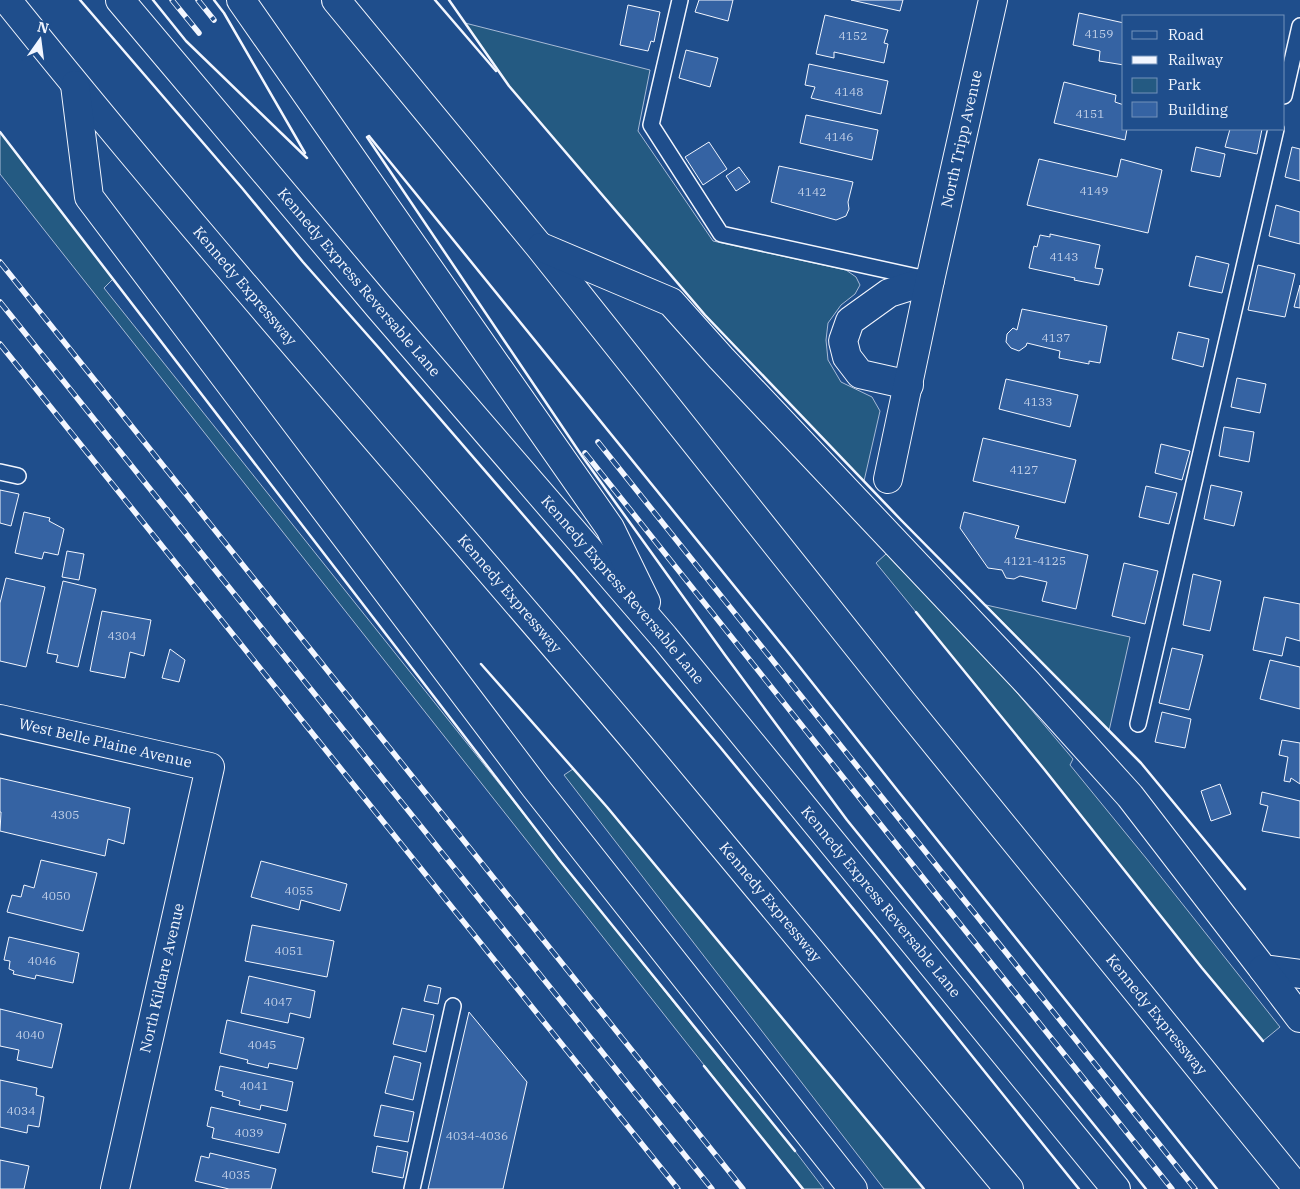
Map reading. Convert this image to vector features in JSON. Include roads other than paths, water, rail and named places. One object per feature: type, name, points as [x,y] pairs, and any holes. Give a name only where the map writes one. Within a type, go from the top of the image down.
[{"type":"main road","name":"Kennedy Expressway","points":[[7,0],[75,85],[187,218],[639,746],[1009,1189]]},
{"type":"main road","name":"Kennedy Express Reversable Lane","points":[[120,0],[379,307],[664,637],[1116,1189]]},
{"type":"main road","points":[[241,0],[610,528],[664,637]]},
{"type":"main road","name":"Kennedy Expressway","points":[[336,0],[539,246],[897,695],[1298,1189]]},
{"type":"main road","name":"North Tripp Avenue","points":[[888,479],[930,280],[994,0]]},
{"type":"main road","points":[[75,85],[89,197],[535,787],[853,1189]]},
{"type":"main road","points":[[539,246],[671,302],[721,358],[1027,682],[1130,796],[1300,1018]]},
{"type":"main road","points":[[909,385],[860,374],[847,357],[843,341],[850,321],[889,293],[930,280]]},
{"type":"main road","name":"West Belle Plaine Avenue","points":[[0,720],[210,767]]},
{"type":"main road","name":"North Kildare Avenue","points":[[115,1189],[210,767]]},
{"type":"main road","points":[[1263,969],[1300,974]]},
{"type":"lane","points":[[680,0],[651,125],[721,234],[930,280]]},
{"type":"lane","points":[[1285,92],[1300,26]]},
{"type":"lane","points":[[1138,724],[1276,130]]},
{"type":"lane","points":[[0,472],[18,476]]},
{"type":"lane","points":[[412,1189],[453,1006]]},
{"type":"railway","points":[[172,0],[199,33]]},
{"type":"railway","points":[[198,0],[214,20]]},
{"type":"railway","points":[[0,262],[743,1189]]},
{"type":"railway","points":[[0,302],[712,1189]]},
{"type":"railway","points":[[0,344],[678,1189]]},
{"type":"railway","points":[[598,442],[1195,1189]]},
{"type":"railway","points":[[585,453],[1172,1189]]}]
